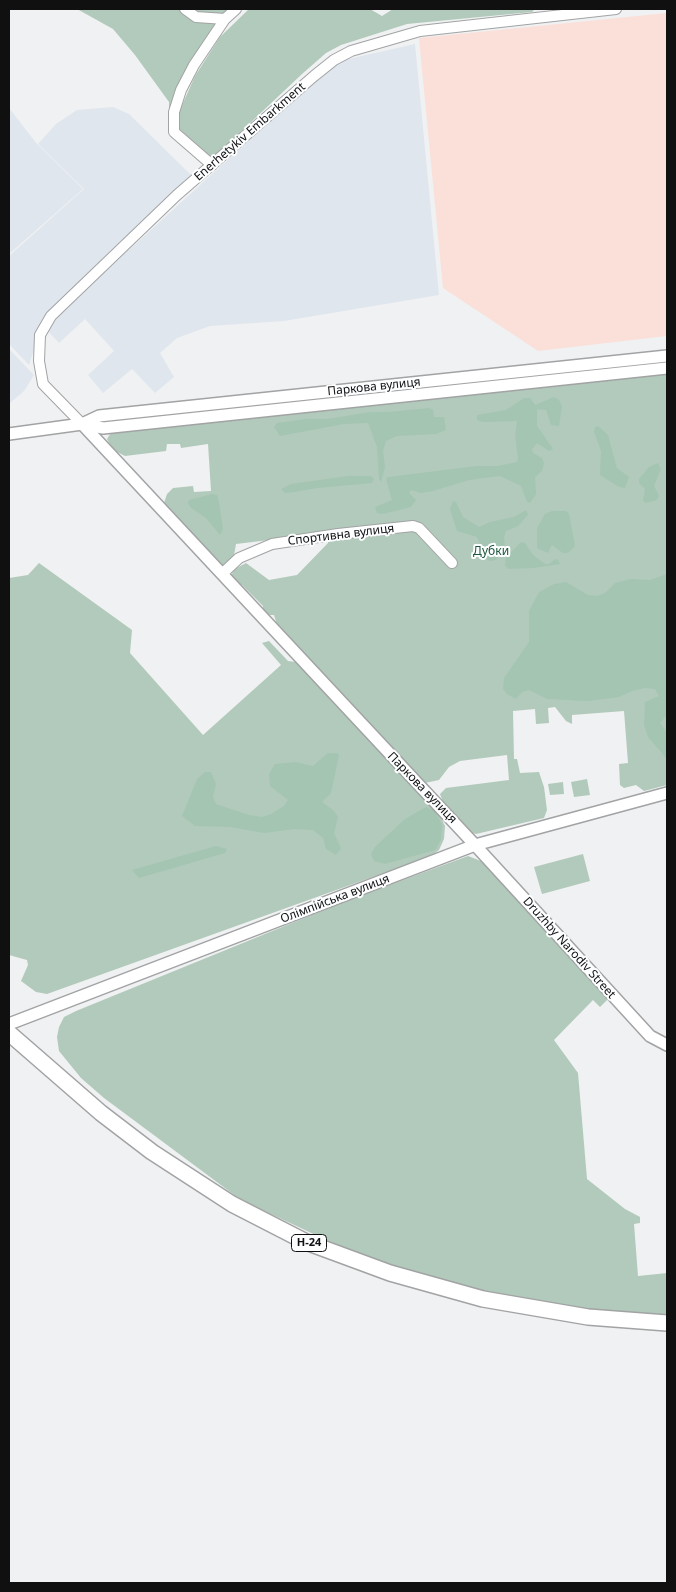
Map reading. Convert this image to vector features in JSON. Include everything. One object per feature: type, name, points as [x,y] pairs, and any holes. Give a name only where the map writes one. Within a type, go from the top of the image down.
[{"type":"main road","name":"Н-24","points":[[9,1033],[101,1113],[152,1152],[232,1204],[314,1245],[390,1273],[483,1299],[588,1317],[667,1322]]},
{"type":"street","points":[[185,9],[196,17],[225,19]]},
{"type":"street","points":[[212,165],[174,132],[173,122],[181,90],[194,65],[225,19],[236,9]]},
{"type":"street","name":"Enerhetykiv Embarkment","points":[[82,424],[43,384],[39,361],[40,334],[51,316],[212,165],[334,60],[351,51],[420,31],[616,9]]},
{"type":"street","name":"Паркова вулиця","points":[[82,424],[98,416],[667,356]]},
{"type":"street","name":"Паркова вулиця","points":[[82,424],[103,428],[667,368]]},
{"type":"street","points":[[9,434],[82,424]]},
{"type":"street","name":"Паркова вулиця","points":[[82,424],[475,845]]},
{"type":"street","name":"Спортивна вулиця","points":[[223,573],[239,558],[272,544],[338,534],[413,526],[419,528],[452,563]]},
{"type":"street","name":"Олімпійська вулиця","points":[[9,1024],[475,845],[667,793]]},
{"type":"street","name":"Druzhby Narodiv Street","points":[[475,845],[650,1036],[667,1045]]},
{"type":"shaded area","points":[[667,13],[667,336],[538,351],[443,288],[419,38]]},
{"type":"shaded area","points":[[415,44],[439,295],[284,321],[210,326],[177,338],[160,353],[174,377],[155,393],[132,369],[103,393],[88,375],[114,351],[85,319],[59,343],[46,329],[63,310],[335,62]]},
{"type":"shaded area","points":[[113,107],[129,114],[192,176],[109,252],[44,317],[29,365],[9,344],[9,256],[84,189],[38,144],[56,124],[77,110]]},
{"type":"shaded area","points":[[9,108],[37,144],[83,189],[9,254]]},
{"type":"shaded area","points":[[9,349],[34,375],[24,391],[9,404]]},
{"type":"green space","points":[[77,9],[236,9],[221,24],[169,113],[169,102],[135,55],[113,29]]},
{"type":"green space","points":[[249,9],[370,9],[382,16],[393,9],[535,9],[532,12],[407,24],[341,45],[326,53],[302,74],[211,160],[178,131],[180,110],[195,76],[220,37]]},
{"type":"green space","points":[[667,362],[667,365],[103,423],[103,420]]},
{"type":"green space","name":"Дубки","points":[[667,373],[667,785],[644,791],[636,785],[624,788],[620,785],[619,764],[628,763],[624,711],[572,715],[572,724],[566,721],[555,707],[548,708],[549,723],[536,724],[535,709],[513,711],[514,759],[517,759],[520,773],[539,772],[544,787],[547,810],[544,818],[476,834],[472,833],[443,802],[440,794],[446,788],[509,780],[507,755],[460,761],[449,767],[439,780],[425,783],[278,628],[274,615],[267,615],[263,611],[263,606],[242,585],[235,584],[231,579],[233,570],[246,563],[269,580],[297,575],[328,543],[328,533],[236,544],[233,561],[221,567],[164,503],[167,494],[173,488],[193,486],[194,492],[211,491],[208,444],[181,448],[180,444],[167,444],[166,451],[125,456],[113,450],[107,439],[112,431]]},
{"type":"green space","points":[[554,397],[559,400],[562,406],[559,426],[551,425],[546,410],[537,409],[537,426],[553,449],[549,451],[537,443],[532,449],[533,453],[542,458],[544,463],[542,471],[535,477],[536,494],[530,503],[527,502],[521,486],[500,476],[469,480],[421,493],[411,490],[409,493],[416,500],[411,507],[383,514],[377,513],[375,507],[392,500],[386,479],[388,477],[477,466],[498,466],[517,462],[515,435],[517,421],[483,422],[477,420],[477,415],[506,410],[524,398],[530,398],[535,405]]},
{"type":"green space","points":[[429,408],[433,410],[434,417],[444,417],[446,430],[436,434],[397,436],[386,441],[383,451],[385,467],[381,482],[379,479],[377,447],[368,423],[344,424],[280,436],[274,427],[277,423],[306,419],[327,419],[370,412]]},
{"type":"green space","points":[[598,426],[608,435],[617,468],[629,477],[625,488],[619,487],[600,475],[601,451],[594,432],[595,427]]},
{"type":"green space","points":[[658,463],[661,469],[654,486],[659,496],[657,500],[645,503],[643,500],[645,489],[639,483],[639,479],[649,467]]},
{"type":"green space","points":[[348,476],[371,476],[374,479],[372,483],[295,492],[285,493],[281,489],[291,484]]},
{"type":"green space","points":[[212,494],[217,495],[219,502],[223,529],[220,535],[206,518],[191,508],[188,503],[189,500]]},
{"type":"green space","points":[[453,501],[456,502],[463,517],[479,527],[490,522],[514,517],[526,510],[528,515],[518,526],[506,531],[504,537],[505,547],[496,560],[490,561],[486,559],[477,537],[457,531],[450,509]]},
{"type":"green space","points":[[552,511],[566,511],[569,514],[575,546],[568,553],[563,553],[552,545],[548,553],[537,548],[537,528],[545,514]]},
{"type":"green space","points":[[521,542],[525,543],[533,555],[545,564],[549,564],[555,559],[560,564],[508,569],[505,565],[506,557]]},
{"type":"green space","points":[[39,563],[132,630],[130,653],[203,735],[281,665],[262,643],[269,641],[288,661],[296,662],[440,816],[445,826],[444,839],[439,850],[431,856],[47,994],[36,992],[21,981],[28,965],[27,960],[9,955],[9,578],[28,575]]},
{"type":"green space","points":[[667,574],[667,715],[660,723],[667,733],[667,759],[648,737],[644,725],[645,702],[659,696],[655,689],[645,688],[619,697],[588,701],[547,699],[529,690],[522,692],[516,699],[507,694],[503,689],[504,678],[529,642],[529,611],[539,592],[554,584],[566,582],[588,595],[597,596],[605,593],[615,583],[631,579],[650,580]]},
{"type":"green space","points":[[328,753],[337,753],[339,755],[331,793],[322,802],[333,810],[338,817],[334,833],[341,848],[336,855],[326,849],[323,838],[313,830],[294,829],[264,833],[230,827],[195,826],[182,816],[197,779],[205,772],[211,772],[216,784],[213,797],[216,804],[249,815],[262,817],[271,814],[284,806],[288,800],[270,786],[269,774],[275,764],[296,762],[313,766]]},
{"type":"green space","points":[[587,779],[590,795],[574,797],[571,782]]},
{"type":"green space","points":[[563,782],[564,794],[550,795],[548,784]]},
{"type":"green space","points":[[426,807],[435,811],[442,825],[441,840],[435,850],[385,864],[374,861],[371,854],[375,847],[405,819]]},
{"type":"green space","points":[[216,846],[227,849],[225,853],[139,878],[132,870]]},
{"type":"green space","points":[[583,854],[590,881],[542,894],[534,867]]},
{"type":"green space","points":[[468,856],[481,861],[609,998],[600,1007],[593,1000],[554,1040],[578,1073],[587,1179],[625,1209],[640,1217],[640,1223],[634,1224],[638,1276],[667,1273],[667,1319],[600,1315],[432,1279],[366,1257],[322,1238],[241,1200],[104,1098],[81,1078],[59,1051],[57,1037],[59,1027],[64,1017],[76,1011],[346,901]]}]
